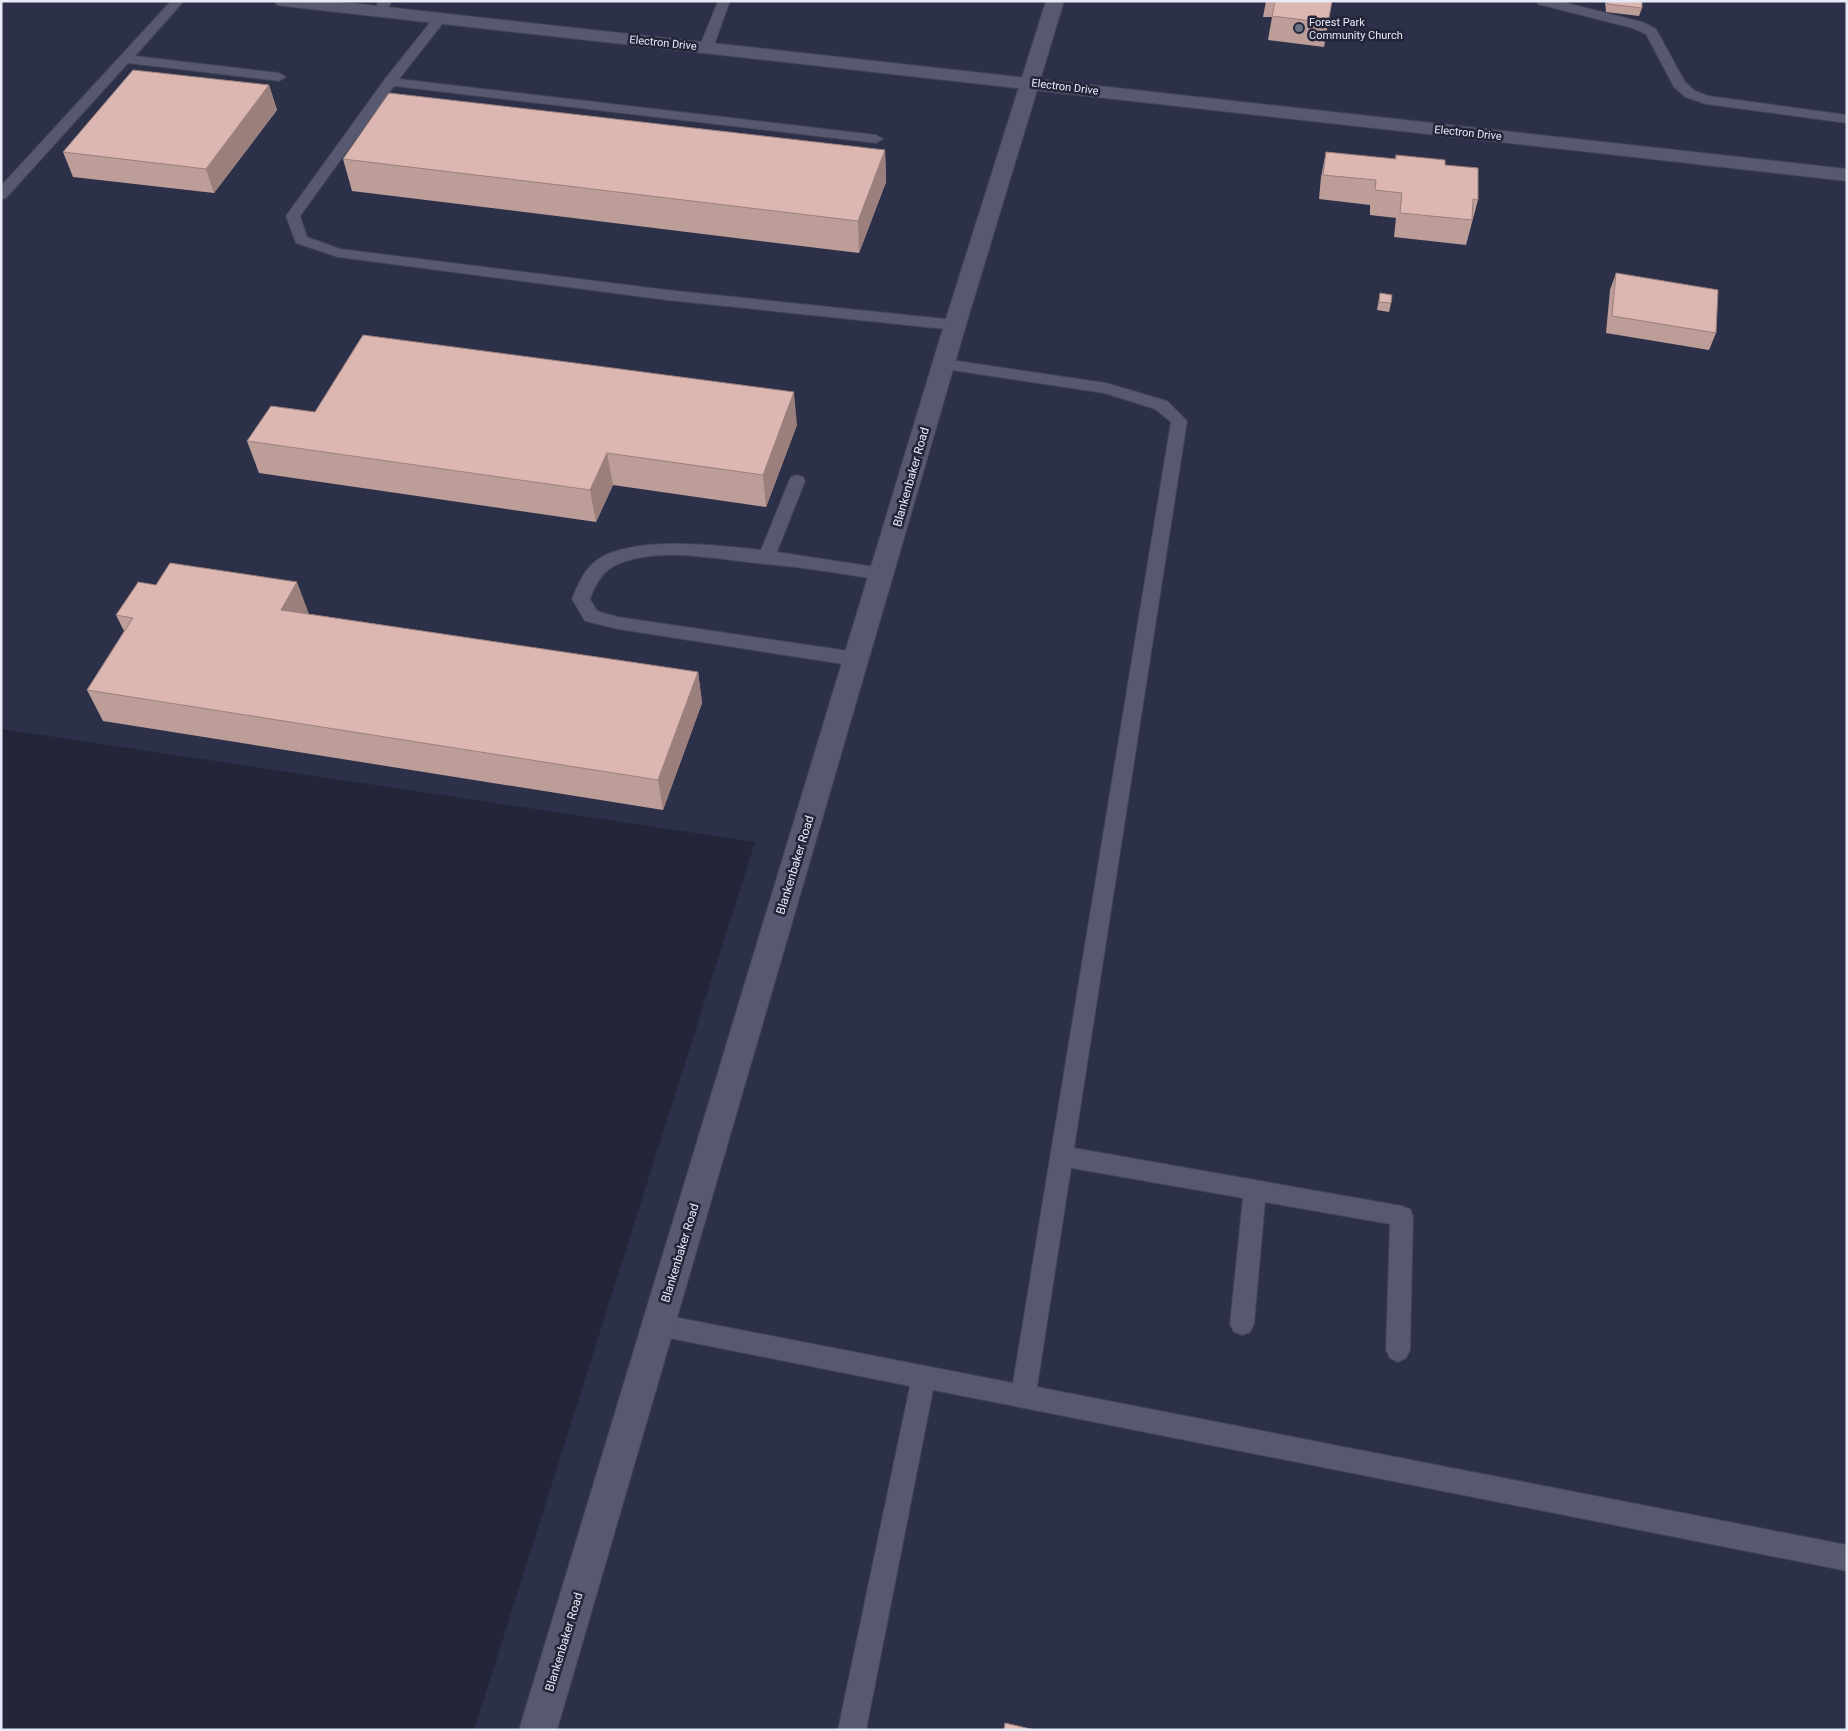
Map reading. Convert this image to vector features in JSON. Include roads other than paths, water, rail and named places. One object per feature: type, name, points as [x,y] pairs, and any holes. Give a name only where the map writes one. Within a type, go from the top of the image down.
[{"type":"street","name":"Electron Drive","points":[[283,1],[382,6],[441,18],[1847,175]]},
{"type":"street","name":"Blankenbaker Road","points":[[538,1730],[955,326],[1055,1]]},
{"type":"lane","points":[[1,194],[178,1]]},
{"type":"lane","points":[[706,48],[724,1]]},
{"type":"lane","points":[[1543,1],[1637,24],[1651,32],[1679,84],[1690,94],[1706,100],[1847,119]]},
{"type":"lane","points":[[441,18],[390,82],[293,216],[301,240],[338,253],[667,295],[955,326]]},
{"type":"lane","points":[[126,58],[279,77]]},
{"type":"lane","points":[[390,82],[876,139]]},
{"type":"lane","points":[[944,364],[1106,388],[1161,405],[1179,421],[1023,1396]]},
{"type":"lane","points":[[766,558],[797,481]]},
{"type":"lane","points":[[856,659],[618,624],[590,616],[581,599],[588,578],[609,561],[640,551],[682,550],[766,558],[882,574]]},
{"type":"lane","points":[[1062,1156],[1402,1216],[1398,1350]]},
{"type":"lane","points":[[1242,1324],[1255,1190]]},
{"type":"lane","points":[[659,1325],[1847,1558]]},
{"type":"lane","points":[[852,1730],[924,1376]]},
{"type":"place","name":"Forest Park Community Church","points":[[1299,28]]}]
